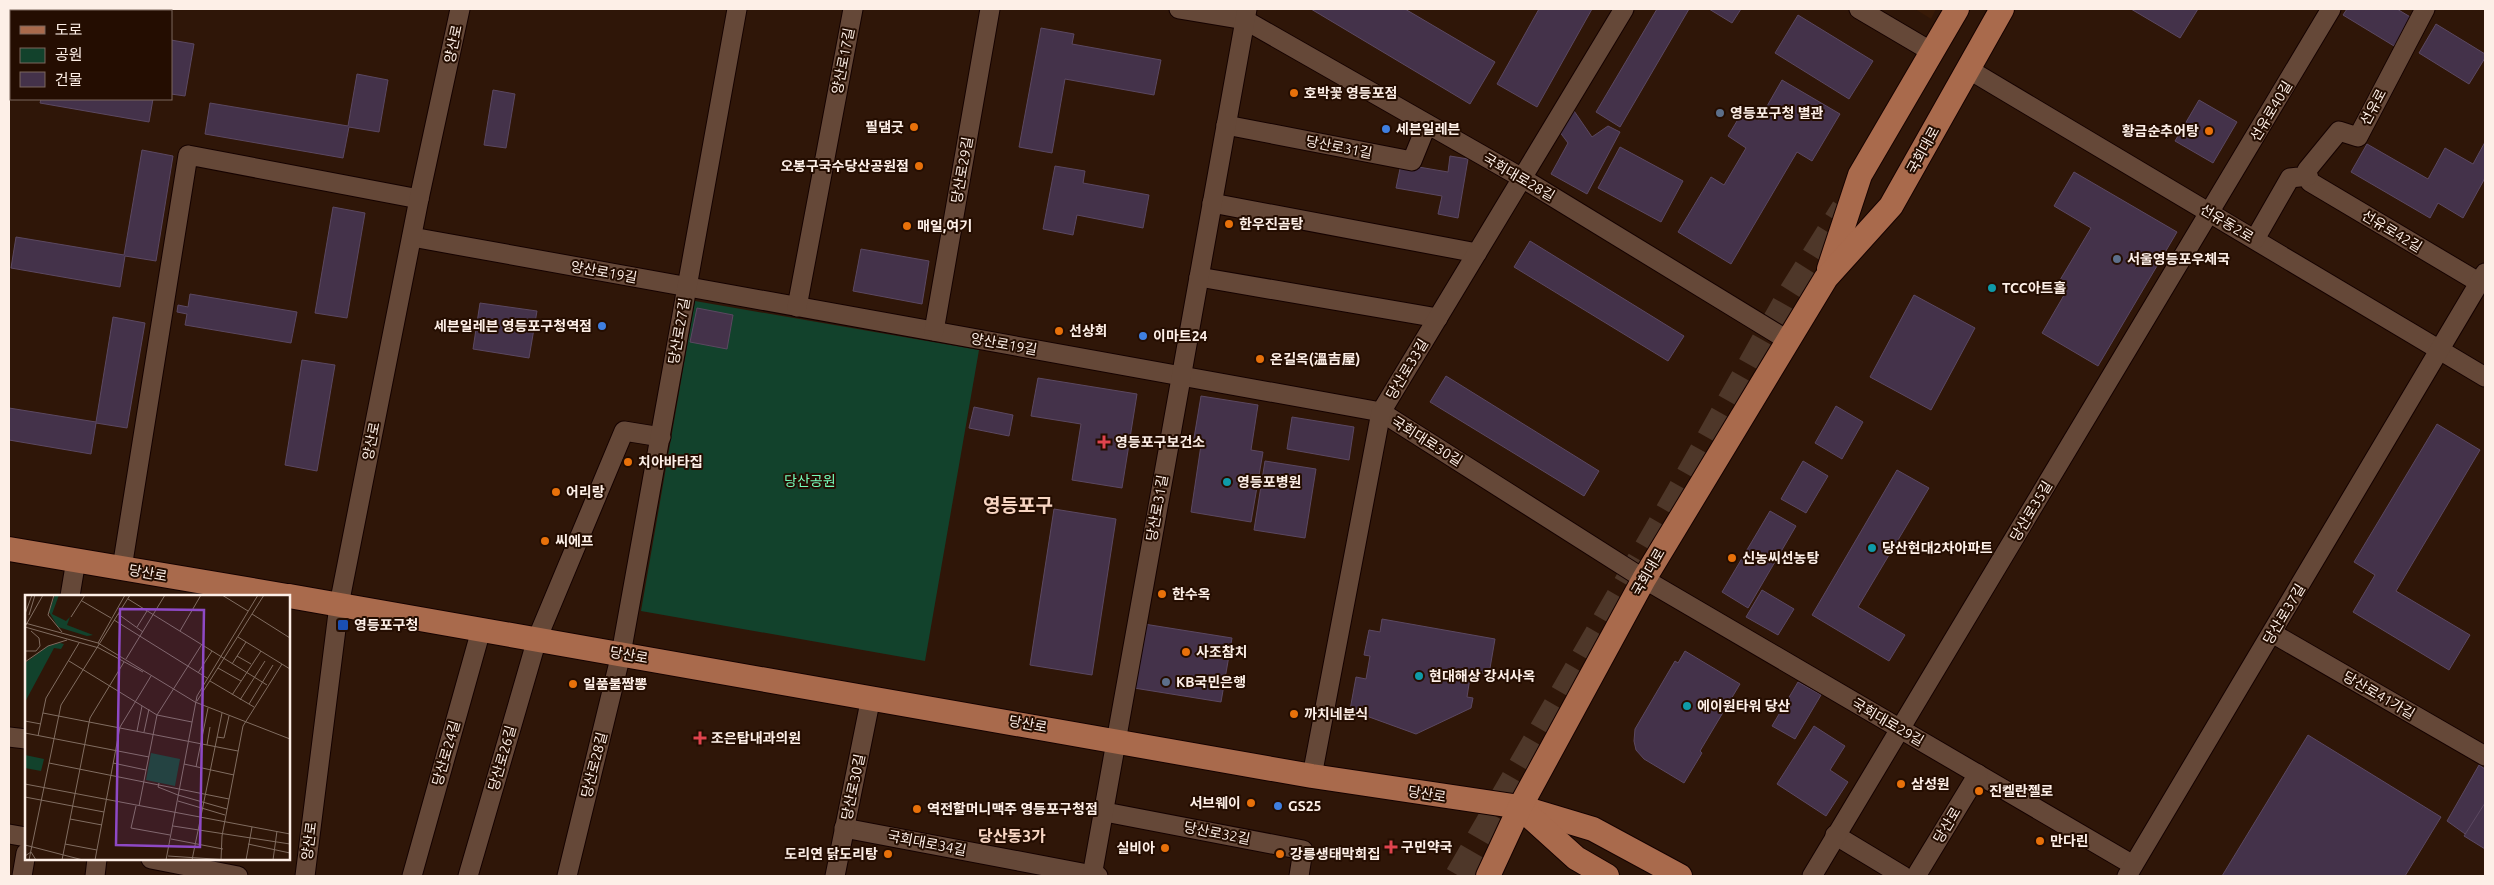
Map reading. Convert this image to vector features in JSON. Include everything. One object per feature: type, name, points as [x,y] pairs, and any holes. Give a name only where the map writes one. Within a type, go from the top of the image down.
[{"type":"main road","name":"국회대로","points":[[1826,278],[1860,176],[1957,9]]},
{"type":"main road","name":"국회대로","points":[[1488,876],[1520,807],[1644,579],[1826,278],[1891,206],[2002,9]]},
{"type":"main road","name":"당산로","points":[[9,549],[122,568],[213,590],[276,595]]},
{"type":"main road","name":"당산로","points":[[290,596],[1312,776],[1520,807],[1593,829],[1680,876]]},
{"type":"main road","points":[[1520,807],[1576,858],[1606,876]]},
{"type":"street","name":"양산로","points":[[305,876],[339,605],[419,199],[460,9]]},
{"type":"street","name":"당산로27길","points":[[621,654],[737,9]]},
{"type":"street","name":"양산로17길","points":[[797,307],[853,9]]},
{"type":"street","name":"당산로29길","points":[[934,332],[990,9]]},
{"type":"street","points":[[1179,9],[1246,14]]},
{"type":"street","name":"당산로33길","points":[[1312,776],[1381,412],[1624,9]]},
{"type":"street","points":[[1860,9],[1932,52]]},
{"type":"street","name":"선유로40길","points":[[2210,213],[2331,9]]},
{"type":"street","name":"선유로","points":[[2308,176],[2307,170],[2339,131],[2358,137],[2425,9]]},
{"type":"street","name":"국회대로28길","points":[[1246,14],[1426,124],[1522,178],[1789,341]]},
{"type":"street","name":"당산로31길","points":[[1115,740],[1246,14]]},
{"type":"street","name":"선유동2로","points":[[1968,69],[2485,377]]},
{"type":"street","name":"당산로31길","points":[[1226,125],[1412,161],[1426,124]]},
{"type":"street","points":[[122,568],[188,155],[419,199]]},
{"type":"street","points":[[2255,240],[2290,178],[2308,176]]},
{"type":"street","name":"선유로42길","points":[[2308,176],[2310,182],[2482,278],[2441,351]]},
{"type":"street","points":[[1212,203],[1477,253]]},
{"type":"street","name":"당산로35길","points":[[1812,876],[2210,213]]},
{"type":"street","name":"양산로19길","points":[[412,237],[1181,376]]},
{"type":"street","points":[[1199,277],[1438,318]]},
{"type":"street","name":"당산로37길","points":[[2130,871],[2441,351]]},
{"type":"street","name":"국회대로30길","points":[[1181,376],[1381,412],[1644,579]]},
{"type":"street","points":[[537,639],[624,430],[661,437]]},
{"type":"street","points":[[70,595],[76,560]]},
{"type":"street","name":"국회대로29길","points":[[1644,579],[1978,774],[2130,871]]},
{"type":"street","name":"당산로24길","points":[[412,876],[481,630]]},
{"type":"street","name":"당산로41가길","points":[[2272,633],[2485,756]]},
{"type":"street","name":"당산로26길","points":[[468,876],[537,639]]},
{"type":"street","name":"당산로28길","points":[[567,876],[621,654]]},
{"type":"street","name":"당산로30길","points":[[835,876],[871,697]]},
{"type":"street","points":[[9,737],[25,739]]},
{"type":"street","points":[[1094,876],[1115,740]]},
{"type":"street","name":"당산로","points":[[1916,876],[1978,774]]},
{"type":"street","name":"당산로32길","points":[[1105,812],[1303,850],[1298,876]]},
{"type":"street","name":"국회대로34길","points":[[844,828],[1094,876]]},
{"type":"street","points":[[9,834],[25,837]]},
{"type":"street","points":[[1835,835],[1903,876]]},
{"type":"street","points":[[22,876],[25,859]]},
{"type":"street","points":[[94,876],[97,860]]},
{"type":"street","points":[[163,864],[235,876]]},
{"type":"shaded area","points":[[1915,9],[1936,9],[1931,19]]},
{"type":"green space","name":"당산공원","points":[[695,301],[979,350],[925,661],[641,611]]},
{"type":"building","points":[[1311,9],[1405,9],[1495,62],[1470,104]]},
{"type":"building","points":[[1539,9],[1592,9],[1537,107],[1497,84]]},
{"type":"building","points":[[1657,9],[1689,9],[1620,127],[1596,112]]},
{"type":"building","points":[[1709,9],[1741,9],[1732,23]]},
{"type":"building","points":[[2131,9],[2198,9],[2180,38]]},
{"type":"building","points":[[2347,9],[2397,9],[2412,18],[2394,46],[2343,15]]},
{"type":"building","points":[[1798,15],[1873,61],[1849,99],[1775,53]]},
{"type":"building","points":[[2436,24],[2485,54],[2485,58],[2469,84],[2419,53]]},
{"type":"building","points":[[1041,28],[1074,34],[1072,44],[1161,60],[1154,95],[1065,79],[1052,153],[1019,147]]},
{"type":"building","points":[[172,40],[194,44],[185,96],[172,94]]},
{"type":"building","points":[[357,74],[388,80],[379,132],[349,127],[343,158],[205,134],[210,103],[348,126]]},
{"type":"building","points":[[1782,80],[1840,114],[1812,161],[1797,152],[1731,264],[1678,232],[1711,177],[1724,185],[1746,148],[1728,136],[1743,111],[1759,120]]},
{"type":"building","points":[[493,90],[515,94],[506,148],[484,145]]},
{"type":"building","points":[[41,100],[153,100],[149,122],[40,103]]},
{"type":"building","points":[[2199,100],[2237,122],[2213,163],[2175,141]]},
{"type":"building","points":[[1572,108],[1592,137],[1608,126],[1620,132],[1587,194],[1551,174],[1568,143],[1559,131]]},
{"type":"building","points":[[2485,142],[2485,178],[2463,218],[2438,203],[2430,218],[2351,172],[2367,144],[2428,179],[2445,148],[2473,164]]},
{"type":"building","points":[[1620,147],[1683,181],[1661,222],[1598,188]]},
{"type":"building","points":[[142,150],[173,156],[156,261],[125,256],[120,287],[11,268],[16,237],[124,255]]},
{"type":"building","points":[[1450,156],[1468,159],[1458,218],[1438,214],[1442,196],[1396,188],[1401,164],[1448,172]]},
{"type":"building","points":[[1055,166],[1085,171],[1083,183],[1149,195],[1143,228],[1077,215],[1073,235],[1043,229]]},
{"type":"building","name":"서울영등포우체국","points":[[2074,172],[2177,232],[2098,366],[2042,333],[2067,290],[2057,285],[2091,228],[2054,206]]},
{"type":"building","points":[[333,207],[365,213],[347,318],[315,313]]},
{"type":"building","points":[[1530,241],[1684,336],[1668,361],[1514,267]]},
{"type":"building","points":[[861,249],[929,261],[922,304],[853,291]]},
{"type":"building","points":[[190,294],[297,312],[291,343],[185,325],[187,314],[177,312],[178,305],[188,307]]},
{"type":"building","points":[[1914,295],[1975,328],[1931,410],[1870,377]]},
{"type":"building","points":[[480,303],[537,311],[529,358],[473,349]]},
{"type":"building","points":[[697,308],[733,315],[727,349],[690,342]]},
{"type":"building","points":[[113,317],[145,323],[127,428],[96,423],[91,454],[9,440],[9,408],[96,422]]},
{"type":"building","points":[[302,360],[335,365],[317,471],[285,465]]},
{"type":"building","points":[[1446,376],[1599,471],[1584,496],[1430,402]]},
{"type":"building","points":[[1038,378],[1137,394],[1122,488],[1072,480],[1081,424],[1031,416]]},
{"type":"building","name":"영등포병원","points":[[1201,396],[1258,405],[1251,450],[1263,452],[1251,522],[1191,512],[1201,445],[1193,444]]},
{"type":"building","points":[[1836,406],[1863,422],[1842,459],[1815,443]]},
{"type":"building","points":[[974,407],[1013,415],[1009,436],[969,428]]},
{"type":"building","points":[[1292,417],[1354,427],[1349,460],[1287,449]]},
{"type":"building","points":[[2437,424],[2480,450],[2396,591],[2470,635],[2449,670],[2353,612],[2375,575],[2354,562]]},
{"type":"building","points":[[1265,461],[1316,469],[1305,538],[1254,530]]},
{"type":"building","points":[[1803,461],[1828,476],[1806,513],[1781,499]]},
{"type":"building","name":"당산현대2차아파트","points":[[1897,470],[1929,488],[1858,607],[1905,635],[1889,661],[1812,615]]},
{"type":"building","points":[[1054,509],[1116,519],[1092,675],[1030,665]]},
{"type":"building","points":[[1770,511],[1796,526],[1748,608],[1722,592]]},
{"type":"building","points":[[1762,590],[1794,609],[1778,635],[1746,617]]},
{"type":"building","name":"현대해상 강서사옥","points":[[1382,619],[1495,639],[1489,674],[1471,671],[1467,697],[1473,698],[1471,708],[1416,734],[1350,710],[1356,677],[1366,679],[1370,656],[1364,655],[1369,630],[1380,632]]},
{"type":"building","points":[[1144,624],[1232,638],[1221,702],[1134,688]]},
{"type":"building","name":"에이원타워 당산","points":[[1685,651],[1740,684],[1700,751],[1702,753],[1684,783],[1644,759],[1636,750],[1634,741],[1635,729],[1675,661],[1678,663]]},
{"type":"building","points":[[1798,682],[1821,695],[1795,739],[1772,726]]},
{"type":"building","points":[[1814,726],[1845,746],[1830,770],[1848,782],[1826,816],[1777,784]]},
{"type":"building","points":[[2308,735],[2441,817],[2405,876],[2222,876]]},
{"type":"building","points":[[2479,765],[2485,769],[2485,804],[2468,836],[2447,821]]},
{"type":"building","points":[[2485,803],[2485,849],[2464,836]]},
{"type":"tunnel","points":[[1459,876],[1681,491],[1790,297],[1845,209]]},
{"type":"place","name":"호박꽃 영등포점","points":[[1294,93]]},
{"type":"place","name":"영등포구청 별관","points":[[1720,113]]},
{"type":"place","name":"필댐굿","points":[[914,127]]},
{"type":"place","name":"세븐일레븐","points":[[1386,129]]},
{"type":"place","name":"황금순추어탕","points":[[2209,131]]},
{"type":"place","name":"오봉구국수당산공원점","points":[[919,166]]},
{"type":"place","name":"한우진곰탕","points":[[1229,224]]},
{"type":"place","name":"매일,여기","points":[[907,226]]},
{"type":"place","name":"서울영등포우체국","points":[[2117,259]]},
{"type":"place","name":"TCC아트홀","points":[[1992,288]]},
{"type":"place","name":"세븐일레븐 영등포구청역점","points":[[602,326]]},
{"type":"place","name":"선상회","points":[[1059,331]]},
{"type":"place","name":"이마트24","points":[[1143,336]]},
{"type":"place","name":"온길옥(溫吉屋)","points":[[1260,359]]},
{"type":"place","name":"영등포구보건소","points":[[1104,442]]},
{"type":"place","name":"치아바타집","points":[[628,462]]},
{"type":"place","name":"영등포병원","points":[[1227,482]]},
{"type":"place","name":"어리랑","points":[[556,492]]},
{"type":"place","name":"씨에프","points":[[545,541]]},
{"type":"place","name":"당산현대2차아파트","points":[[1872,548]]},
{"type":"place","name":"신농씨선농탕","points":[[1732,558]]},
{"type":"place","name":"한수옥","points":[[1162,594]]},
{"type":"place","name":"영등포구청","points":[[343,625]]},
{"type":"place","name":"사조참치","points":[[1186,652]]},
{"type":"place","name":"현대해상 강서사옥","points":[[1419,676]]},
{"type":"place","name":"KB국민은행","points":[[1166,682]]},
{"type":"place","name":"일품불짬뽕","points":[[573,684]]},
{"type":"place","name":"에이원타워 당산","points":[[1687,706]]},
{"type":"place","name":"까치네분식","points":[[1294,714]]},
{"type":"place","name":"조은탑내과의원","points":[[700,738]]},
{"type":"place","name":"삼성원","points":[[1901,784]]},
{"type":"place","name":"진켈란젤로","points":[[1979,791]]},
{"type":"place","name":"서브웨이","points":[[1251,803]]},
{"type":"place","name":"GS25","points":[[1278,806]]},
{"type":"place","name":"역전할머니맥주 영등포구청점","points":[[917,809]]},
{"type":"place","name":"만다린","points":[[2040,841]]},
{"type":"place","name":"구민약국","points":[[1391,847]]},
{"type":"place","name":"실비아","points":[[1165,848]]},
{"type":"place","name":"도리연 닭도리탕","points":[[888,854]]},
{"type":"place","name":"강릉생태막회집","points":[[1280,854]]},
{"type":"district","name":"영등포구","points":[[1018,505]]},
{"type":"district","name":"당산동3가","points":[[1012,836]]}]
